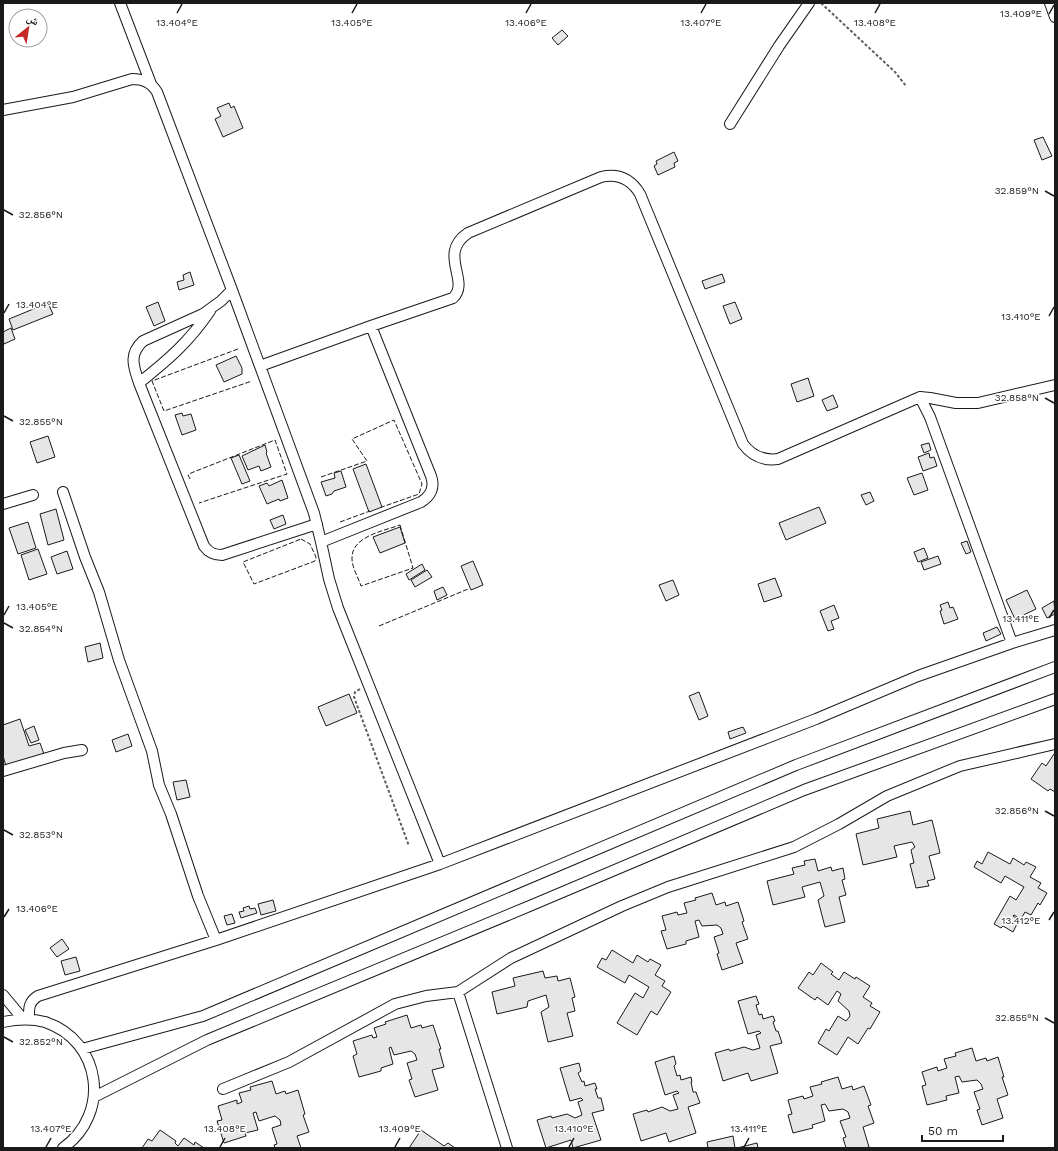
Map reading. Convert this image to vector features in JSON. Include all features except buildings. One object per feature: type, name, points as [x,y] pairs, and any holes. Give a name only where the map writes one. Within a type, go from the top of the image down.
[{"type":"street","points":[[120,3],[151,84],[159,96],[232,290],[317,524],[333,594],[368,686],[440,864]]},
{"type":"street","points":[[730,124],[779,46],[809,3]]},
{"type":"street","points":[[1050,3],[1055,17]]},
{"type":"street","points":[[3,110],[73,97],[132,79],[139,79],[151,84]]},
{"type":"street","points":[[260,366],[453,298],[458,289],[454,255],[455,248],[462,237],[468,233],[601,177],[619,176],[631,183],[640,194],[743,444],[750,453],[760,458],[778,459],[920,397],[956,403],[978,402],[1055,385]]},
{"type":"street","points":[[139,383],[180,350],[212,308],[232,290]]},
{"type":"street","points":[[212,308],[192,319],[143,341],[136,349],[133,359],[133,365],[139,383],[204,546],[209,552],[222,555],[317,524]]},
{"type":"street","points":[[321,542],[421,502],[428,497],[433,485],[431,476],[371,326]]},
{"type":"street","points":[[920,397],[930,417],[1012,643]]},
{"type":"street","points":[[63,492],[85,557],[99,592],[119,660],[152,751],[160,785],[198,896],[216,940]]},
{"type":"street","points":[[3,504],[33,495]]},
{"type":"street","points":[[26,1019],[29,1005],[33,999],[38,996],[216,940],[440,864],[816,719],[918,676],[1012,643],[1055,630]]},
{"type":"street","points":[[82,1049],[203,1016],[796,764],[1055,667]]},
{"type":"street","points":[[94,1097],[207,1040],[804,790],[1055,699]]},
{"type":"street","points":[[223,1089],[289,1062],[395,1004],[426,996],[458,992],[511,958],[622,906],[668,887],[794,847],[839,824],[887,796],[960,766],[1055,744]]},
{"type":"street","points":[[3,771],[64,753],[82,750]]},
{"type":"street","points":[[458,992],[507,1148]]},
{"type":"street","points":[[3,995],[26,1019]]},
{"type":"street","points":[[3,1022],[26,1019],[45,1022],[59,1028],[72,1037],[82,1049],[90,1064],[93,1075],[94,1097],[91,1112],[85,1126],[76,1138],[63,1148]]},
{"type":"path","points":[[821,3],[895,72],[906,86]]},
{"type":"path","points":[[368,686],[356,691],[354,697],[409,846]]},
{"type":"fence","points":[[238,349],[152,381],[164,411],[252,381]]},
{"type":"fence","points":[[321,477],[367,461],[352,439],[394,420],[422,484],[419,494],[379,508]]},
{"type":"fence","points":[[190,479],[188,475],[191,473],[275,440],[287,474],[199,503]]},
{"type":"fence","points":[[340,522],[370,511]]},
{"type":"fence","points":[[400,525],[413,568],[361,586],[352,562],[353,551],[357,545],[370,536],[400,525]]},
{"type":"fence","points":[[301,539],[310,544],[316,557],[315,561],[254,584],[243,562],[301,539]]},
{"type":"fence","points":[[379,626],[468,589]]}]
